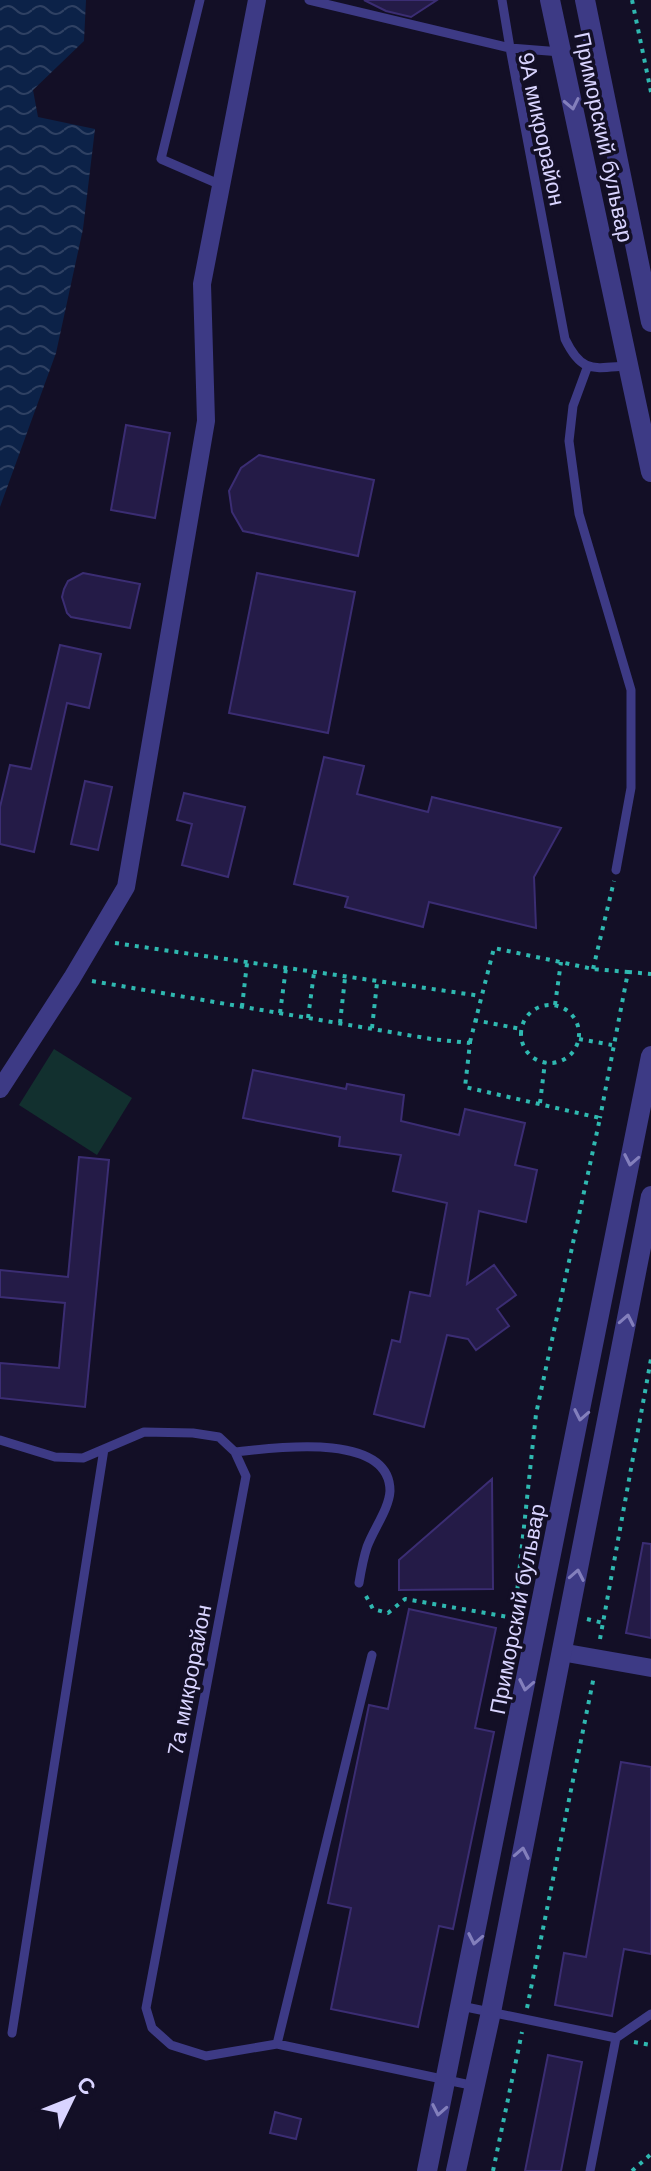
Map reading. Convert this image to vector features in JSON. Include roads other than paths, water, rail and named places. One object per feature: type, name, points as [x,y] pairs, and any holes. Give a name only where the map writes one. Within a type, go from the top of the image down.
[{"type":"street","points":[[0,1089],[126,887],[206,421],[202,284],[257,0]]},
{"type":"street","name":"Приморский бульвар","points":[[550,0],[651,472]]},
{"type":"street","points":[[585,0],[651,322]]},
{"type":"street","name":"Приморский бульвар","points":[[427,2171],[651,1056]]},
{"type":"street","points":[[456,2171],[491,2012],[650,1206],[622,1211]]},
{"type":"street","points":[[561,1652],[651,1668]]},
{"type":"lane","points":[[200,0],[161,159],[221,185]]},
{"type":"lane","name":"9А микрорайон","points":[[309,0],[510,48],[565,339],[575,359],[587,368]]},
{"type":"lane","points":[[502,0],[510,48],[561,52]]},
{"type":"lane","points":[[616,870],[631,788],[631,690],[577,499],[569,441],[573,406],[587,368],[628,366]]},
{"type":"lane","points":[[0,1440],[55,1457],[83,1458],[144,1432],[193,1433],[219,1437],[235,1452],[307,1446],[369,1457],[381,1465],[388,1478],[390,1493],[367,1547],[359,1583]]},
{"type":"lane","points":[[12,2033],[104,1449]]},
{"type":"lane","name":"7а микрорайон","points":[[235,1452],[246,1476],[146,2008],[152,2028],[171,2045],[206,2056],[277,2044]]},
{"type":"lane","points":[[372,1655],[277,2044],[475,2086]]},
{"type":"lane","points":[[461,2006],[616,2038]]},
{"type":"lane","points":[[590,2171],[616,2038],[651,2014]]},
{"type":"water","points":[[0,0],[86,0],[84,41],[33,90],[38,117],[95,129],[83,229],[56,353],[0,507]]}]
